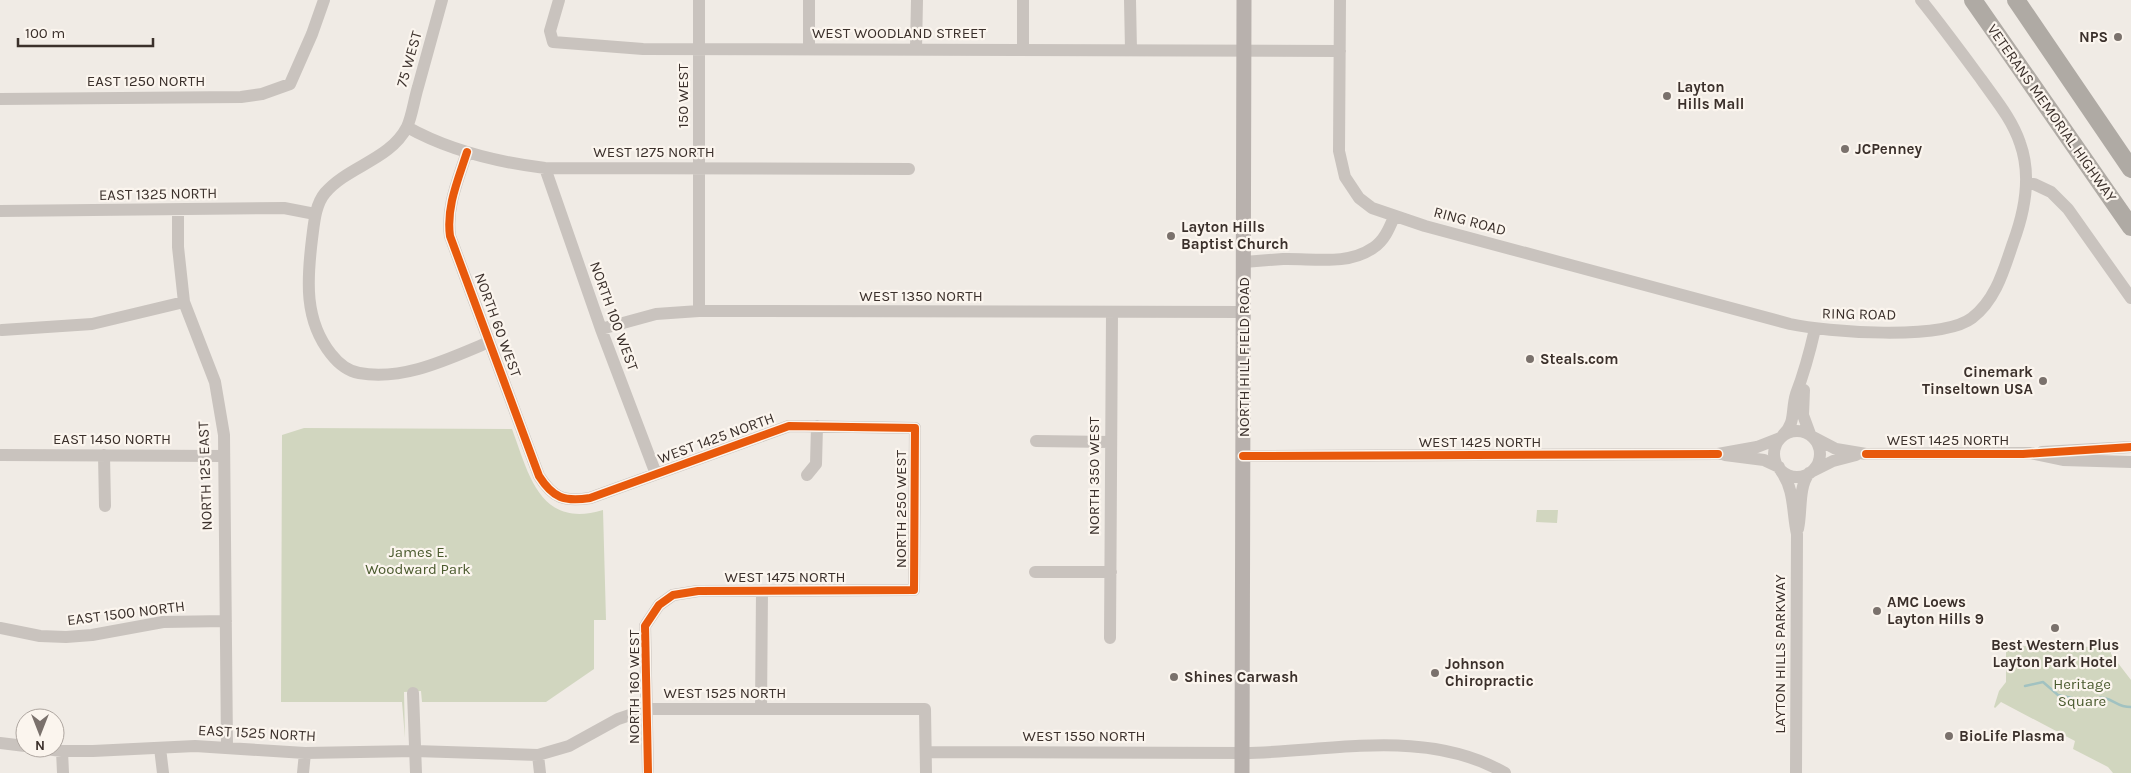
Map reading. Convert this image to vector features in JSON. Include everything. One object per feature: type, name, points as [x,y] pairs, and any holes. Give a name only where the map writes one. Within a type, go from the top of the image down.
[{"type":"highway","name":"VETERANS MEMORIAL HIGHWAY","points":[[1973,0],[2131,227]]},
{"type":"highway","points":[[2016,0],[2131,169]]},
{"type":"main road","name":"NORTH HILL FIELD ROAD","points":[[1242,773],[1244,0]]},
{"type":"street","name":"EAST 1250 NORTH","points":[[0,98],[240,97],[262,94],[290,84],[312,34],[324,0]]},
{"type":"street","name":"75 WEST","points":[[407,127],[442,0]]},
{"type":"street","name":"WEST WOODLAND STREET","points":[[559,0],[550,31],[553,42],[642,49],[1340,51]]},
{"type":"street","name":"150 WEST","points":[[699,0],[699,311]]},
{"type":"street","points":[[809,0],[809,49]]},
{"type":"street","points":[[916,49],[917,0]]},
{"type":"street","points":[[1023,50],[1024,0]]},
{"type":"street","points":[[1130,0],[1131,50]]},
{"type":"street","name":"RING ROAD","points":[[1340,0],[1339,151],[1342,168],[1349,185],[1359,198],[1372,208],[1394,217],[1767,318],[1815,329],[1866,332],[1936,330],[1953,327],[1971,320],[1983,308],[1998,284],[2023,213],[2026,184],[2024,154],[2008,117],[1921,0]]},
{"type":"street","name":"WEST 1275 NORTH","points":[[407,127],[434,142],[496,162],[545,168],[909,168]]},
{"type":"street","points":[[407,127],[390,148],[347,174],[324,193],[315,214],[308,270],[308,299],[313,322],[323,344],[339,364],[357,373],[378,374],[431,366],[489,342]]},
{"type":"street","name":"NORTH 60 WEST","points":[[467,152],[450,206],[448,222],[450,236],[539,476],[548,491],[559,498]]},
{"type":"street","name":"NORTH 100 WEST","points":[[545,168],[601,329],[656,474]]},
{"type":"street","points":[[2026,184],[2034,184],[2051,192],[2068,209],[2131,298]]},
{"type":"street","name":"EAST 1325 NORTH","points":[[0,211],[178,211],[284,208],[315,214]]},
{"type":"street","name":"NORTH 125 EAST","points":[[178,211],[178,247],[184,302],[214,382],[224,435],[227,747]]},
{"type":"street","points":[[1244,262],[1284,259],[1326,260],[1357,255],[1372,249],[1385,237],[1394,217]]},
{"type":"street","points":[[2,330],[92,324],[184,302]]},
{"type":"street","name":"WEST 1350 NORTH","points":[[601,329],[656,314],[699,311],[1243,312]]},
{"type":"street","name":"NORTH 350 WEST","points":[[1110,638],[1112,313]]},
{"type":"street","points":[[1804,375],[1803,415],[1820,454],[1818,464],[1811,472],[1796,477],[1780,469],[1774,452],[1782,436],[1792,423],[1796,395],[1804,375],[1815,329]]},
{"type":"street","name":"WEST 1425 NORTH","points":[[559,498],[575,500],[590,498],[789,426],[915,428]]},
{"type":"street","points":[[807,475],[816,464],[817,426]]},
{"type":"street","name":"NORTH 250 WEST","points":[[914,590],[915,428]]},
{"type":"street","points":[[1782,436],[1796,430],[1812,436]]},
{"type":"street","name":"WEST 1425 NORTH","points":[[1718,454],[1757,447],[1782,436]]},
{"type":"street","name":"WEST 1425 NORTH","points":[[1812,436],[1836,449],[1866,454]]},
{"type":"street","points":[[1036,441],[1110,442]]},
{"type":"street","points":[[2030,453],[2131,447]]},
{"type":"street","name":"WEST 1425 NORTH","points":[[1811,472],[1836,459],[1866,454],[2030,453],[2063,460],[2131,462]]},
{"type":"street","name":"WEST 1425 NORTH","points":[[1243,456],[1718,454],[1764,460],[1780,469]]},
{"type":"street","name":"EAST 1450 NORTH","points":[[0,455],[224,456]]},
{"type":"street","points":[[104,455],[105,506]]},
{"type":"street","name":"LAYTON HILLS PARKWAY","points":[[1780,469],[1791,489],[1797,534],[1796,773]]},
{"type":"street","name":"LAYTON HILLS PARKWAY","points":[[1797,534],[1802,511],[1803,484],[1811,472]]},
{"type":"street","points":[[1035,572],[1111,572]]},
{"type":"street","name":"WEST 1475 NORTH","points":[[659,605],[673,595],[698,591],[914,590]]},
{"type":"street","points":[[761,709],[762,591]]},
{"type":"street","name":"NORTH 160 WEST","points":[[648,773],[646,626],[659,605]]},
{"type":"street","name":"EAST 1500 NORTH","points":[[0,628],[40,636],[66,637],[92,635],[163,622],[226,621]]},
{"type":"street","points":[[413,693],[416,773]]},
{"type":"street","name":"WEST 1525 NORTH","points":[[475,754],[538,755],[569,746],[618,719],[648,710],[761,709],[925,709],[926,752]]},
{"type":"street","points":[[0,743],[15,745]]},
{"type":"street","name":"WEST 1550 NORTH","points":[[926,752],[1242,753],[1348,747],[1409,746],[1447,750],[1468,756],[1505,773]]},
{"type":"street","name":"EAST 1525 NORTH","points":[[65,752],[227,747],[306,753],[453,751],[475,754]]},
{"type":"street","points":[[160,748],[163,773]]},
{"type":"street","points":[[926,752],[926,773]]},
{"type":"street","points":[[304,773],[306,753]]},
{"type":"street","points":[[538,755],[540,773]]},
{"type":"street","points":[[62,758],[63,773]]},
{"type":"green space","name":"James E. Woodward Park","points":[[304,428],[512,429],[532,480],[540,494],[551,505],[565,512],[582,514],[603,510],[606,620],[594,620],[594,669],[546,702],[422,702],[421,691],[404,692],[405,738],[402,702],[281,702],[282,435]]},
{"type":"green space","points":[[1537,510],[1558,510],[1557,523],[1536,522]]},
{"type":"green space","name":"Heritage Square","points":[[2006,646],[2110,647],[2111,654],[2131,680],[2131,773],[2113,773],[2108,767],[2073,749],[2075,741],[2001,702],[1994,707],[1999,691],[2006,682]]},
{"type":"waterway","points":[[2025,686],[2043,682],[2058,695],[2072,698],[2085,705],[2101,698],[2108,699],[2122,706],[2131,707]]},
{"type":"cycle path","points":[[467,152],[451,204],[450,236],[539,476],[554,494],[566,499],[590,498],[789,426],[915,428],[914,590],[698,591],[673,595],[659,605],[645,626],[648,773]]},
{"type":"cycle path","points":[[1866,454],[2023,454],[2131,447]]},
{"type":"cycle path","points":[[1243,456],[1718,454]]},
{"type":"place","name":"NPS","points":[[2118,37]]},
{"type":"place","name":"Layton Hills Mall","points":[[1667,96]]},
{"type":"place","name":"JCPenney","points":[[1845,149]]},
{"type":"place","name":"Layton Hills Baptist Church","points":[[1171,236]]},
{"type":"place","name":"Steals.com","points":[[1530,359]]},
{"type":"place","name":"Cinemark Tinseltown USA","points":[[2043,381]]},
{"type":"place","name":"AMC Loews Layton Hills 9","points":[[1877,611]]},
{"type":"place","name":"Best Western Plus Layton Park Hotel","points":[[2055,628]]},
{"type":"place","name":"Johnson Chiropractic","points":[[1435,673]]},
{"type":"place","name":"Shines Carwash","points":[[1174,677]]},
{"type":"place","name":"BioLife Plasma","points":[[1949,736]]}]
